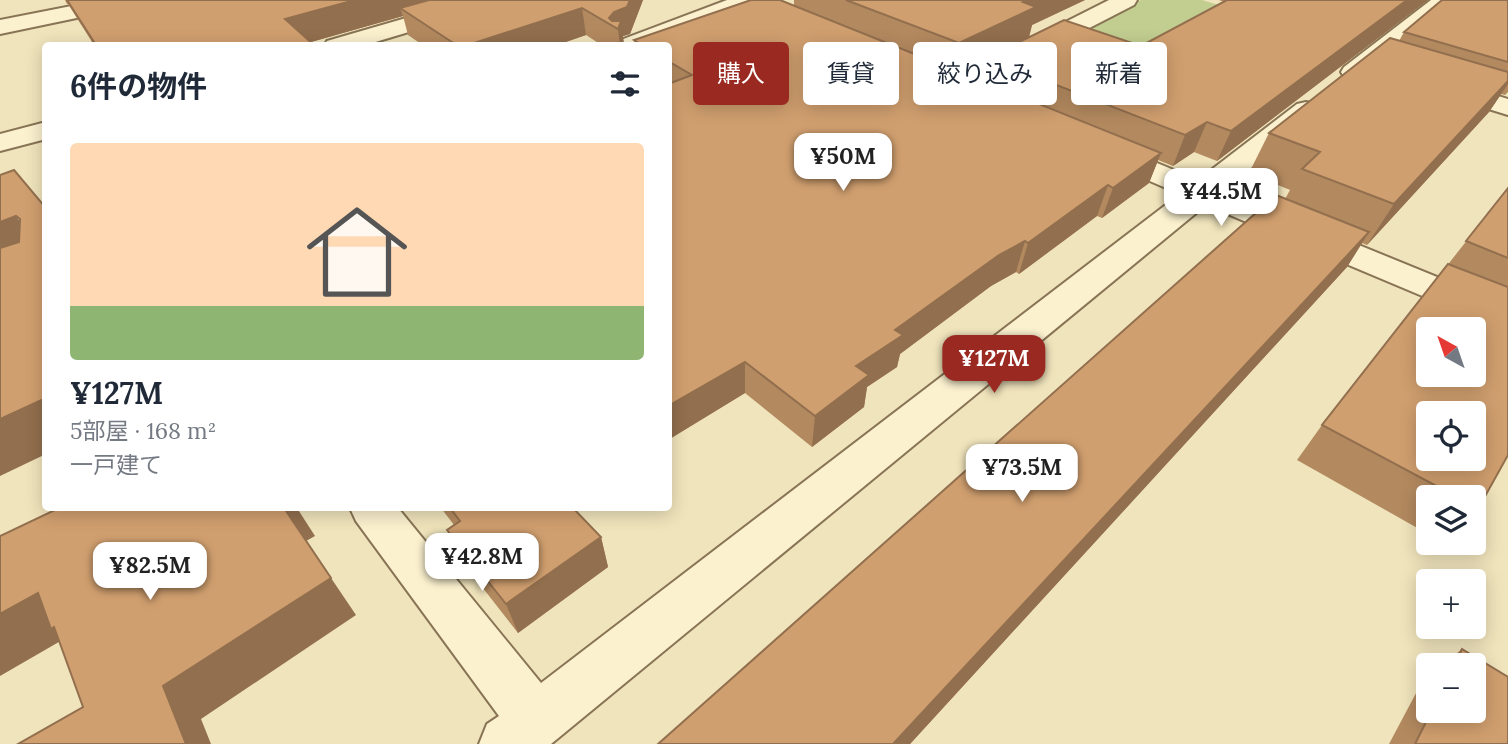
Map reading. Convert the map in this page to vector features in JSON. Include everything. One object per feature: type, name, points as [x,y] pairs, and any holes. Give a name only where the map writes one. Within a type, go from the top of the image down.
[{"type":"street","points":[[0,27],[134,0]]},
{"type":"street","points":[[349,42],[491,0]]},
{"type":"street","points":[[374,511],[522,733],[1202,192],[1378,67],[1444,0]]},
{"type":"street","points":[[1030,42],[1117,1]]},
{"type":"street","points":[[637,42],[750,2]]},
{"type":"street","points":[[1417,79],[1508,107]]},
{"type":"street","points":[[0,143],[42,131]]},
{"type":"street","points":[[1078,140],[1508,320]]},
{"type":"green space","points":[[1141,0],[1202,0],[1239,11],[1167,53],[1167,42],[1071,42],[1071,46],[1060,42]]},
{"type":"building","points":[[67,0],[355,0],[285,19],[311,42],[94,42]]},
{"type":"building","points":[[429,0],[630,0],[627,7],[614,12],[609,18],[612,21],[621,21],[618,29],[582,8],[477,42],[452,42],[400,8]]},
{"type":"building","points":[[751,0],[780,0],[885,42],[803,42],[803,105],[899,105],[899,48],[913,53],[913,105],[1041,105],[1161,153],[1113,188],[1108,185],[1028,243],[1025,241],[999,255],[895,330],[903,335],[856,366],[869,375],[815,416],[745,362],[672,404],[672,82],[692,75],[672,63],[672,42],[634,40]]},
{"type":"building","points":[[846,0],[1028,0],[1023,2],[1036,7],[956,42]]},
{"type":"building","points":[[1227,0],[1407,0],[1231,131],[1207,122],[1185,135],[1108,105],[1167,105],[1167,42],[1148,42]]},
{"type":"building","points":[[1442,0],[1508,0],[1508,62],[1404,32]]},
{"type":"building","points":[[1064,20],[1129,42],[1071,42],[1071,91],[1057,85],[1057,42],[1019,42]]},
{"type":"building","points":[[1390,38],[1508,72],[1508,81],[1394,204],[1302,169],[1320,152],[1269,133]]},
{"type":"building","points":[[14,170],[42,203],[42,400],[0,419],[0,248],[19,242],[20,219],[16,216],[0,222],[0,175]]},
{"type":"building","points":[[1508,188],[1508,258],[1466,241]]},
{"type":"building","points":[[1276,195],[1369,232],[893,744],[658,744]]},
{"type":"building","points":[[1448,264],[1508,287],[1508,455],[1486,495],[1486,485],[1434,485],[1322,425]]},
{"type":"building","points":[[53,511],[286,511],[331,578],[163,686],[186,744],[18,744],[83,707],[54,627],[51,629],[38,593],[0,614],[0,536]]},
{"type":"building","points":[[452,511],[576,511],[601,537],[506,604],[447,530],[460,521]]},
{"type":"building","points":[[1486,664],[1508,677],[1508,744],[1415,744],[1426,723],[1486,723]]}]
